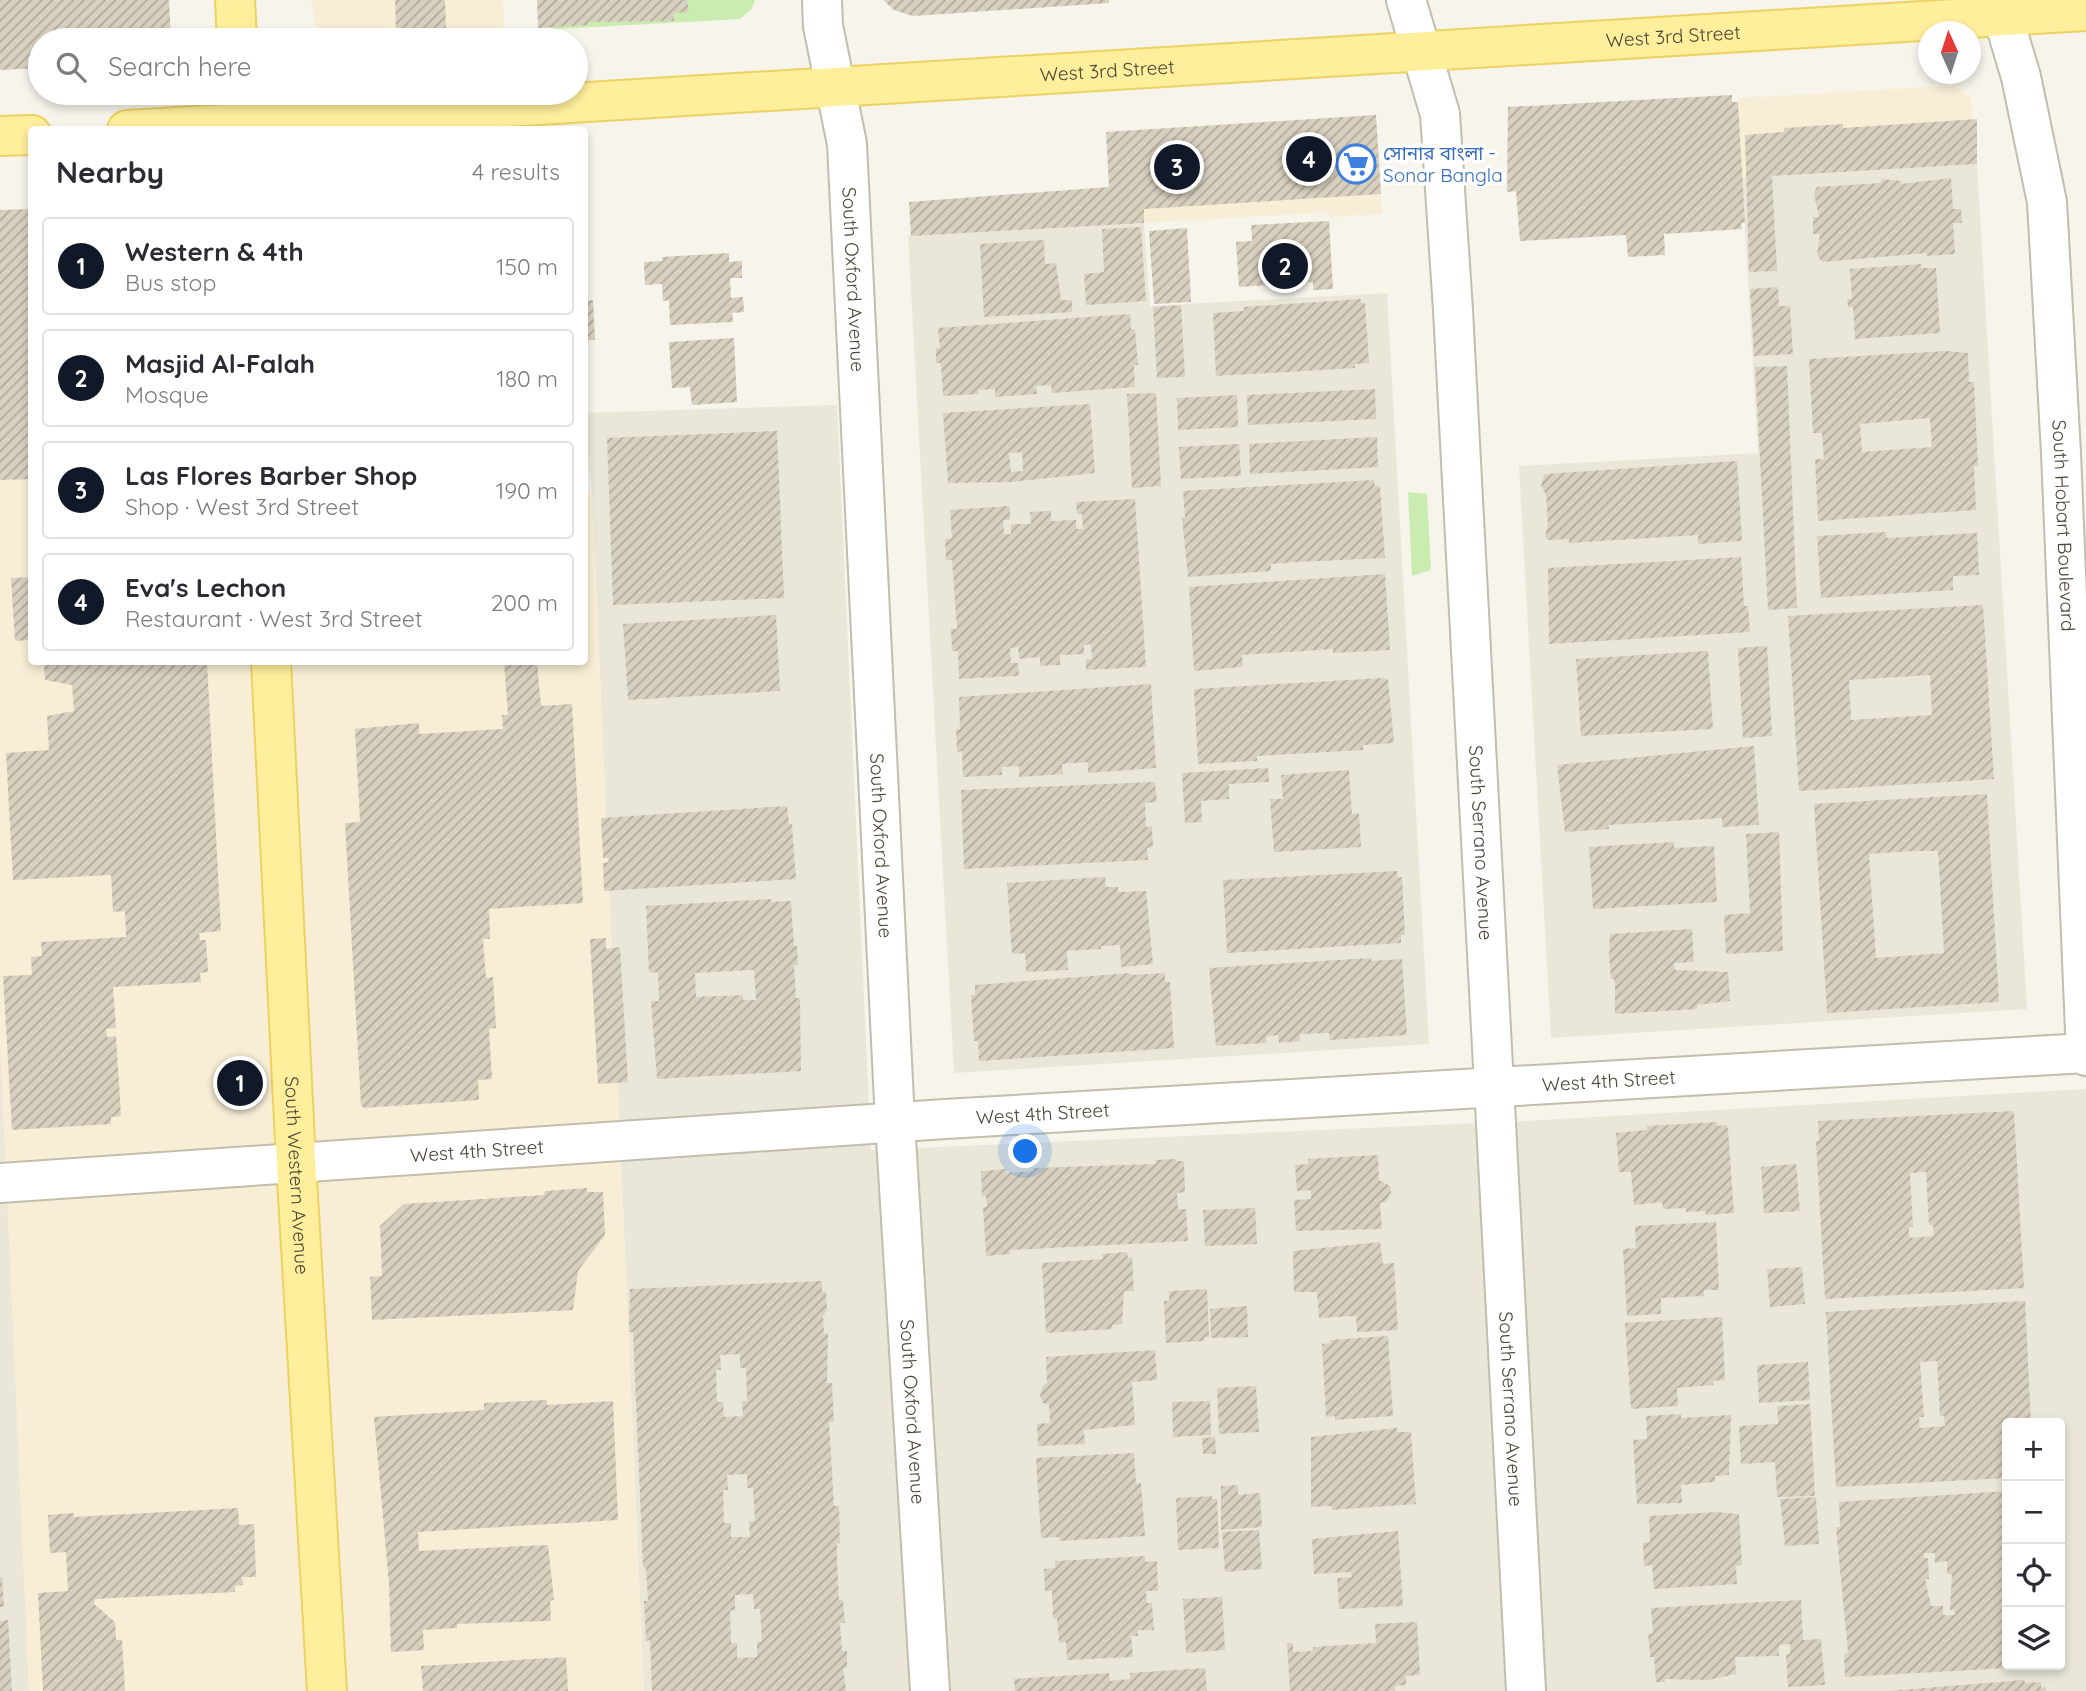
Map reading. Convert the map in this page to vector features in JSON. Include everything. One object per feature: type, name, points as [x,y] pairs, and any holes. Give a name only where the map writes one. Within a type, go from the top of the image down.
[{"type":"main road","points":[[235,0],[236,28]]},
{"type":"main road","name":"West 3rd Street","points":[[588,99],[836,87],[1423,50],[2001,8],[2086,11]]},
{"type":"main road","name":"West 3rd Street","points":[[157,126],[241,115],[454,105]]},
{"type":"main road","points":[[0,136],[28,135]]},
{"type":"main road","name":"South Western Avenue","points":[[271,665],[296,1162],[327,1691]]},
{"type":"street","name":"South Oxford Avenue","points":[[822,0],[824,26],[847,155],[895,1122],[930,1691]]},
{"type":"street","name":"South Serrano Avenue","points":[[1406,0],[1440,114],[1452,284],[1525,1691]]},
{"type":"street","name":"South Hobart Boulevard","points":[[2001,8],[2021,77],[2047,202],[2061,453],[2086,1054]]},
{"type":"street","name":"West 4th Street","points":[[0,1183],[895,1122],[2086,1054]]},
{"type":"shaded area","points":[[311,0],[503,0],[504,28],[318,28],[315,24]]},
{"type":"shaded area","points":[[1957,87],[1971,98],[1977,164],[1742,178],[1738,98]]},
{"type":"shaded area","points":[[1376,115],[1382,214],[1330,217],[1329,212],[1144,223],[1139,130]]},
{"type":"shaded area","points":[[1977,164],[2027,1009],[1551,1038],[1519,466],[1758,453],[1742,178]]},
{"type":"shaded area","points":[[1144,223],[1150,306],[1387,293],[1429,1044],[954,1073],[908,236]]},
{"type":"shaded area","points":[[28,391],[28,665],[588,665],[588,494],[592,493],[644,1691],[29,1691],[0,1040],[0,393]]},
{"type":"shaded area","points":[[837,405],[871,1150],[1523,1121],[2086,1089],[2086,1691],[644,1691],[588,413]]},
{"type":"shaded area","points":[[0,1040],[10,1215],[29,1691],[0,1691]]},
{"type":"green space","points":[[537,0],[755,0],[752,8],[740,19],[539,28]]},
{"type":"green space","points":[[1408,492],[1427,494],[1431,570],[1412,576]]},
{"type":"building","points":[[0,0],[169,0],[170,28],[28,28],[28,69],[0,70]]},
{"type":"building","points":[[395,0],[445,0],[446,28],[396,28]]},
{"type":"building","points":[[537,0],[687,0],[689,12],[674,13],[674,21],[588,22],[588,25],[538,28]]},
{"type":"building","points":[[883,0],[1109,0],[1109,3],[912,16],[894,10]]},
{"type":"building","points":[[1732,95],[1732,102],[1738,102],[1745,223],[1741,223],[1742,229],[1664,234],[1665,255],[1628,257],[1626,235],[1520,241],[1516,191],[1507,192],[1508,107]]},
{"type":"building","points":[[1376,115],[1381,194],[1144,209],[1144,223],[911,236],[909,202],[1109,187],[1106,132]]},
{"type":"building","points":[[1977,119],[1977,164],[1772,176],[1777,271],[1749,272],[1745,135],[1784,132],[1784,128],[1843,124],[1843,128]]},
{"type":"building","points":[[1951,178],[1953,209],[1961,209],[1962,223],[1953,223],[1955,254],[1927,256],[1927,253],[1822,262],[1817,255],[1820,234],[1813,234],[1813,217],[1819,217],[1814,194],[1817,187],[1881,183],[1882,179],[1901,181],[1901,184]]},
{"type":"building","points":[[28,209],[28,479],[0,480],[0,210]]},
{"type":"building","points":[[1329,221],[1333,289],[1313,290],[1313,282],[1239,287],[1236,242],[1252,241],[1251,225]]},
{"type":"building","points":[[1141,227],[1146,301],[1086,305],[1084,274],[1104,272],[1102,229]]},
{"type":"building","points":[[1187,228],[1191,302],[1154,304],[1149,231]]},
{"type":"building","points":[[1044,240],[1045,264],[1056,263],[1061,300],[1072,300],[1072,312],[984,317],[980,244]]},
{"type":"building","points":[[729,253],[729,262],[742,261],[742,278],[730,278],[731,298],[743,297],[744,312],[732,313],[733,322],[670,325],[669,300],[663,301],[662,284],[645,285],[644,262],[663,261],[662,257]]},
{"type":"building","points":[[1921,264],[1921,268],[1936,268],[1940,333],[1855,339],[1853,307],[1848,307],[1847,299],[1852,299],[1850,269]]},
{"type":"building","points":[[1778,287],[1779,306],[1790,306],[1793,354],[1754,356],[1750,289]]},
{"type":"building","points":[[1361,299],[1361,303],[1365,303],[1369,363],[1355,364],[1355,368],[1216,376],[1213,313],[1244,311],[1244,307]]},
{"type":"building","points":[[593,300],[595,340],[588,340],[588,301]]},
{"type":"building","points":[[1181,305],[1185,377],[1157,378],[1153,307]]},
{"type":"building","points":[[1130,314],[1131,329],[1135,329],[1138,365],[1134,365],[1135,387],[1052,393],[1051,385],[1036,386],[1037,394],[995,397],[995,389],[978,390],[979,394],[943,396],[941,363],[936,363],[936,348],[940,348],[938,328]]},
{"type":"building","points":[[734,338],[737,402],[692,405],[690,387],[672,388],[669,342]]},
{"type":"building","points":[[1947,351],[1968,353],[1969,382],[1974,382],[1978,466],[1974,466],[1976,510],[1818,521],[1815,459],[1824,459],[1822,433],[1813,433],[1809,359]],"holes":[[[1930,418],[1932,447],[1862,452],[1860,424]]]},
{"type":"building","points":[[1787,366],[1797,608],[1768,610],[1755,367]]},
{"type":"building","points":[[1375,389],[1376,419],[1248,425],[1247,395]]},
{"type":"building","points":[[1156,393],[1161,486],[1132,488],[1127,394]]},
{"type":"building","points":[[1237,395],[1238,427],[1178,430],[1177,398]]},
{"type":"building","points":[[1090,404],[1095,473],[1011,482],[948,483],[943,413]],"holes":[[[1022,452],[1023,471],[1011,472],[1009,453]]]},
{"type":"building","points":[[777,431],[784,598],[613,605],[607,438]]},
{"type":"building","points":[[1377,437],[1378,467],[1250,474],[1249,444]]},
{"type":"building","points":[[1239,444],[1241,476],[1181,479],[1179,447]]},
{"type":"building","points":[[1737,461],[1742,541],[1698,544],[1698,535],[1569,543],[1569,539],[1549,540],[1545,537],[1548,524],[1546,495],[1541,485],[1545,474]]},
{"type":"building","points":[[1374,480],[1375,486],[1380,486],[1385,558],[1271,564],[1271,571],[1188,577],[1182,518],[1185,518],[1183,491]]},
{"type":"building","points":[[1135,499],[1146,667],[1086,670],[1086,659],[1092,659],[1091,644],[1084,645],[1084,654],[1060,655],[1060,665],[1040,666],[1040,657],[1019,659],[1018,647],[1010,648],[1011,663],[1018,663],[1019,676],[959,679],[958,651],[952,651],[951,629],[957,629],[952,560],[946,560],[945,539],[952,538],[950,510],[1010,506],[1010,520],[1003,520],[1004,534],[1011,534],[1011,524],[1031,524],[1030,512],[1051,511],[1051,521],[1076,520],[1076,529],[1083,529],[1082,514],[1077,514],[1076,502]]},
{"type":"building","points":[[1886,532],[1887,538],[1977,533],[1979,575],[1953,576],[1953,590],[1821,598],[1817,536]]},
{"type":"building","points":[[1741,557],[1744,606],[1748,606],[1750,632],[1549,644],[1548,568]]},
{"type":"building","points":[[1385,574],[1390,650],[1333,653],[1333,649],[1242,655],[1243,667],[1194,671],[1189,587]]},
{"type":"building","points":[[28,577],[28,640],[15,641],[11,578]]},
{"type":"building","points":[[1983,605],[1994,779],[1799,791],[1788,616]],"holes":[[[1930,675],[1932,715],[1851,720],[1849,680]]]},
{"type":"building","points":[[776,615],[780,691],[628,700],[623,624]]},
{"type":"building","points":[[1767,646],[1772,736],[1743,738],[1738,648]]},
{"type":"building","points":[[1708,651],[1713,729],[1581,736],[1576,659]]},
{"type":"building","points":[[44,665],[207,665],[221,931],[199,933],[200,940],[206,940],[208,972],[200,973],[201,982],[113,987],[116,1028],[106,1029],[107,1037],[116,1036],[121,1116],[111,1117],[111,1124],[12,1130],[3,976],[32,975],[31,957],[42,956],[41,942],[126,937],[125,911],[113,912],[111,875],[13,880],[6,753],[49,750],[47,716],[74,711],[72,685],[45,680]]},
{"type":"building","points":[[504,665],[537,665],[541,706],[572,704],[583,903],[489,909],[490,939],[483,939],[486,978],[493,977],[496,1028],[489,1029],[492,1079],[478,1080],[479,1100],[364,1108],[361,1105],[345,823],[360,822],[355,729],[419,723],[419,734],[503,729],[502,715],[508,715]]},
{"type":"building","points":[[1383,678],[1388,680],[1394,743],[1363,745],[1363,750],[1257,756],[1257,761],[1198,764],[1194,689]]},
{"type":"building","points":[[1151,684],[1156,768],[1088,773],[1088,762],[1062,764],[1063,774],[1019,777],[1019,766],[1002,767],[1002,775],[963,777],[962,751],[957,752],[956,729],[960,729],[959,697]]},
{"type":"building","points":[[1754,746],[1759,825],[1722,827],[1722,818],[1608,825],[1609,829],[1565,832],[1557,765]]},
{"type":"building","points":[[1268,768],[1269,782],[1229,784],[1229,799],[1201,801],[1202,822],[1185,823],[1182,773]]},
{"type":"building","points":[[1349,770],[1352,814],[1359,813],[1361,847],[1274,852],[1270,799],[1283,799],[1281,775]]},
{"type":"building","points":[[1155,782],[1157,802],[1145,803],[1146,827],[1152,826],[1153,847],[1147,848],[1148,860],[964,869],[961,790]]},
{"type":"building","points":[[1987,794],[1999,1002],[1827,1013],[1814,804]],"holes":[[[1938,851],[1944,953],[1876,958],[1869,854]]]},
{"type":"building","points":[[787,806],[789,824],[792,824],[796,879],[604,891],[603,863],[609,862],[608,858],[603,858],[601,818]]},
{"type":"building","points":[[1779,832],[1783,951],[1726,954],[1724,915],[1750,913],[1746,834]]},
{"type":"building","points":[[1674,842],[1674,848],[1714,846],[1717,902],[1593,909],[1589,847]]},
{"type":"building","points":[[1397,871],[1398,878],[1402,877],[1405,935],[1401,935],[1401,943],[1227,953],[1223,880]]},
{"type":"building","points":[[1105,877],[1106,887],[1118,887],[1118,892],[1146,891],[1153,964],[1121,967],[1120,945],[1101,946],[1101,949],[1067,951],[1068,970],[1026,972],[1025,953],[1012,954],[1007,883]]},
{"type":"building","points":[[771,899],[771,902],[791,901],[794,946],[797,946],[798,965],[794,965],[796,998],[800,998],[801,1071],[657,1079],[651,1001],[659,1001],[658,972],[649,973],[646,906]],"holes":[[[754,970],[756,1000],[743,1000],[743,995],[696,997],[695,973]]]},
{"type":"building","points":[[1692,929],[1694,962],[1674,963],[1675,970],[1728,972],[1730,1001],[1697,1005],[1697,1009],[1615,1014],[1615,984],[1614,979],[1611,979],[1609,955],[1610,934]]},
{"type":"building","points":[[606,938],[606,949],[620,947],[628,1082],[598,1084],[590,939]]},
{"type":"building","points":[[1371,958],[1371,961],[1402,959],[1407,1035],[1330,1040],[1329,1033],[1300,1034],[1300,1041],[1279,1043],[1278,1035],[1266,1037],[1266,1043],[1216,1046],[1209,968]]},
{"type":"building","points":[[1131,973],[1165,973],[1165,982],[1170,982],[1174,1048],[979,1061],[978,1041],[974,1041],[971,995],[975,995],[975,985]]},
{"type":"building","points":[[2014,1111],[2024,1288],[1825,1299],[1816,1141],[1819,1141],[1818,1121]],"holes":[[[1926,1172],[1929,1225],[1933,1225],[1934,1236],[1909,1238],[1909,1227],[1913,1227],[1910,1173]]]},
{"type":"building","points":[[1717,1122],[1717,1126],[1726,1125],[1728,1129],[1734,1213],[1706,1215],[1705,1211],[1686,1212],[1686,1208],[1663,1209],[1662,1202],[1634,1205],[1631,1172],[1619,1172],[1616,1133],[1647,1130],[1647,1126]]},
{"type":"building","points":[[1378,1155],[1379,1180],[1390,1186],[1391,1192],[1386,1202],[1380,1203],[1382,1229],[1296,1231],[1294,1200],[1311,1199],[1311,1190],[1297,1191],[1295,1165],[1308,1164],[1308,1159]]},
{"type":"building","points":[[1155,1160],[1184,1161],[1185,1192],[1177,1193],[1178,1209],[1186,1209],[1188,1241],[1009,1250],[1010,1254],[986,1256],[983,1207],[987,1207],[986,1196],[982,1197],[981,1171],[1006,1169],[1006,1173],[1033,1171],[1033,1168],[1156,1164]]},
{"type":"building","points":[[1796,1164],[1800,1211],[1764,1213],[1761,1167]]},
{"type":"building","points":[[587,1188],[587,1192],[603,1192],[605,1235],[578,1271],[573,1310],[372,1320],[370,1277],[382,1276],[380,1226],[404,1204],[544,1195],[545,1191]]},
{"type":"building","points":[[1255,1208],[1257,1244],[1205,1246],[1203,1210]]},
{"type":"building","points":[[1716,1222],[1719,1290],[1704,1290],[1704,1296],[1661,1298],[1661,1314],[1627,1316],[1623,1249],[1636,1248],[1635,1226]]},
{"type":"building","points":[[1380,1242],[1383,1264],[1394,1263],[1398,1330],[1357,1332],[1356,1316],[1319,1318],[1317,1292],[1294,1292],[1293,1251]]},
{"type":"building","points":[[1127,1252],[1128,1258],[1132,1257],[1134,1291],[1124,1291],[1122,1324],[1112,1325],[1113,1329],[1046,1333],[1042,1263],[1103,1259],[1102,1254]]},
{"type":"building","points":[[1802,1267],[1805,1304],[1770,1307],[1767,1269]]},
{"type":"building","points":[[822,1281],[822,1292],[826,1291],[827,1310],[823,1316],[824,1334],[828,1333],[827,1383],[832,1383],[834,1422],[829,1422],[834,1506],[839,1506],[840,1543],[837,1543],[837,1560],[839,1600],[843,1600],[845,1623],[840,1623],[842,1651],[847,1651],[847,1668],[843,1668],[846,1691],[652,1691],[650,1640],[646,1641],[644,1601],[648,1601],[646,1568],[643,1567],[633,1332],[629,1332],[630,1289]],"holes":[[[740,1354],[740,1368],[746,1368],[747,1401],[742,1401],[743,1416],[724,1417],[723,1402],[717,1402],[716,1370],[721,1370],[720,1355]],[[747,1474],[747,1488],[753,1488],[755,1521],[749,1521],[750,1537],[731,1537],[731,1523],[724,1523],[723,1490],[728,1490],[727,1475]],[[753,1594],[754,1609],[760,1609],[762,1641],[757,1642],[757,1657],[737,1658],[737,1643],[731,1643],[730,1611],[735,1610],[735,1595]]]},
{"type":"building","points":[[1207,1289],[1209,1337],[1204,1337],[1204,1341],[1166,1343],[1164,1301],[1169,1301],[1169,1291]]},
{"type":"building","points":[[2025,1301],[2031,1418],[2002,1418],[2002,1478],[1836,1487],[1826,1312]],"holes":[[[1937,1361],[1940,1416],[1944,1416],[1945,1426],[1920,1428],[1919,1417],[1924,1417],[1920,1362]]]},
{"type":"building","points":[[1247,1306],[1248,1337],[1211,1338],[1210,1309]]},
{"type":"building","points":[[1722,1317],[1725,1380],[1713,1381],[1713,1385],[1677,1388],[1678,1406],[1631,1409],[1625,1323]]},
{"type":"building","points":[[1388,1336],[1393,1416],[1335,1420],[1335,1416],[1326,1417],[1322,1344],[1331,1343],[1330,1340]]},
{"type":"building","points":[[1155,1350],[1157,1380],[1132,1382],[1135,1425],[1084,1430],[1085,1444],[1038,1446],[1037,1424],[1050,1423],[1049,1405],[1043,1403],[1040,1396],[1047,1382],[1046,1357]]},
{"type":"building","points":[[1808,1362],[1810,1400],[1759,1403],[1757,1365]]},
{"type":"building","points":[[1256,1386],[1259,1432],[1219,1434],[1217,1388]]},
{"type":"building","points":[[547,1400],[547,1405],[613,1401],[618,1520],[418,1532],[419,1551],[548,1545],[554,1600],[550,1601],[551,1621],[457,1624],[457,1628],[423,1630],[424,1650],[391,1652],[389,1584],[374,1417],[484,1410],[484,1403]]},
{"type":"building","points":[[1210,1401],[1211,1435],[1173,1437],[1172,1402]]},
{"type":"building","points":[[1810,1404],[1815,1496],[1777,1497],[1775,1462],[1741,1464],[1739,1426],[1778,1424],[1777,1406]]},
{"type":"building","points":[[1681,1414],[1681,1418],[1731,1415],[1729,1475],[1715,1476],[1715,1482],[1681,1485],[1682,1503],[1637,1504],[1633,1440],[1647,1439],[1646,1416]]},
{"type":"building","points":[[1397,1428],[1397,1432],[1411,1432],[1416,1504],[1332,1510],[1331,1506],[1311,1507],[1311,1437]]},
{"type":"building","points":[[1215,1437],[1216,1454],[1203,1454],[1202,1438]]},
{"type":"building","points":[[1134,1453],[1136,1484],[1141,1483],[1145,1536],[1060,1541],[1059,1537],[1041,1538],[1036,1458]]},
{"type":"building","points":[[1238,1485],[1238,1495],[1260,1493],[1262,1527],[1221,1530],[1221,1486]]},
{"type":"building","points":[[2002,1491],[2002,1668],[1845,1677],[1844,1655],[1848,1653],[1836,1527],[1840,1527],[1839,1502]],"holes":[[[1924,1553],[1935,1553],[1935,1563],[1947,1561],[1947,1574],[1952,1574],[1950,1610],[1954,1610],[1955,1615],[1943,1615],[1943,1606],[1931,1606],[1925,1579],[1929,1579],[1928,1558],[1924,1558]]]},
{"type":"building","points":[[1212,1496],[1212,1499],[1217,1499],[1219,1548],[1178,1550],[1176,1498]]},
{"type":"building","points":[[1816,1497],[1819,1544],[1785,1546],[1780,1499]]},
{"type":"building","points":[[238,1508],[239,1525],[254,1524],[256,1577],[242,1577],[243,1585],[235,1586],[235,1592],[95,1599],[94,1604],[115,1622],[116,1640],[122,1640],[125,1691],[43,1691],[38,1593],[68,1591],[66,1552],[50,1553],[48,1515],[74,1513],[74,1517]]},
{"type":"building","points":[[1716,1512],[1739,1514],[1742,1565],[1736,1566],[1737,1584],[1654,1589],[1652,1565],[1644,1566],[1643,1543],[1650,1542],[1649,1516]]},
{"type":"building","points":[[1259,1530],[1262,1569],[1225,1572],[1222,1532]]},
{"type":"building","points":[[1398,1531],[1403,1606],[1339,1609],[1337,1578],[1352,1577],[1351,1572],[1314,1574],[1312,1539]]},
{"type":"building","points":[[1145,1556],[1145,1562],[1157,1561],[1158,1591],[1146,1591],[1147,1603],[1152,1603],[1154,1630],[1138,1630],[1138,1636],[1131,1636],[1133,1657],[1067,1660],[1066,1642],[1059,1643],[1057,1618],[1053,1619],[1052,1591],[1045,1591],[1044,1569],[1055,1568],[1055,1561]]},
{"type":"building","points":[[2,1577],[4,1607],[0,1607]]},
{"type":"building","points":[[1222,1597],[1225,1650],[1186,1653],[1183,1599]]},
{"type":"building","points":[[1801,1600],[1803,1640],[1821,1639],[1825,1685],[1788,1687],[1786,1654],[1790,1654],[1790,1644],[1779,1645],[1779,1656],[1735,1657],[1736,1674],[1708,1680],[1665,1679],[1665,1682],[1656,1682],[1654,1657],[1650,1657],[1648,1634],[1653,1633],[1651,1608]]},
{"type":"building","points":[[8,1620],[12,1691],[0,1691],[0,1621]]},
{"type":"building","points":[[1417,1622],[1420,1675],[1406,1676],[1406,1685],[1395,1686],[1395,1691],[1290,1691],[1287,1643],[1293,1643],[1293,1652],[1313,1651],[1313,1647],[1376,1643],[1375,1624]]},
{"type":"building","points":[[566,1657],[568,1691],[423,1691],[421,1666]]},
{"type":"building","points":[[1205,1668],[1207,1691],[1015,1691],[1014,1679],[1109,1673],[1110,1681],[1130,1679],[1130,1673]]},
{"type":"building","points":[[2024,1680],[2025,1683],[2041,1682],[2041,1688],[2046,1687],[2046,1691],[1888,1691]]},
{"type":"place","name":"Eva's Lechon","points":[[1309,159]]},
{"type":"place","name":"সোনার বাংলা - Sonar Bangla","points":[[1356,164]]},
{"type":"place","name":"Las Flores Barber Shop","points":[[1177,167]]},
{"type":"place","name":"Masjid Al-Falah","points":[[1285,266]]},
{"type":"place","name":"Western & 4th","points":[[240,1083]]}]
